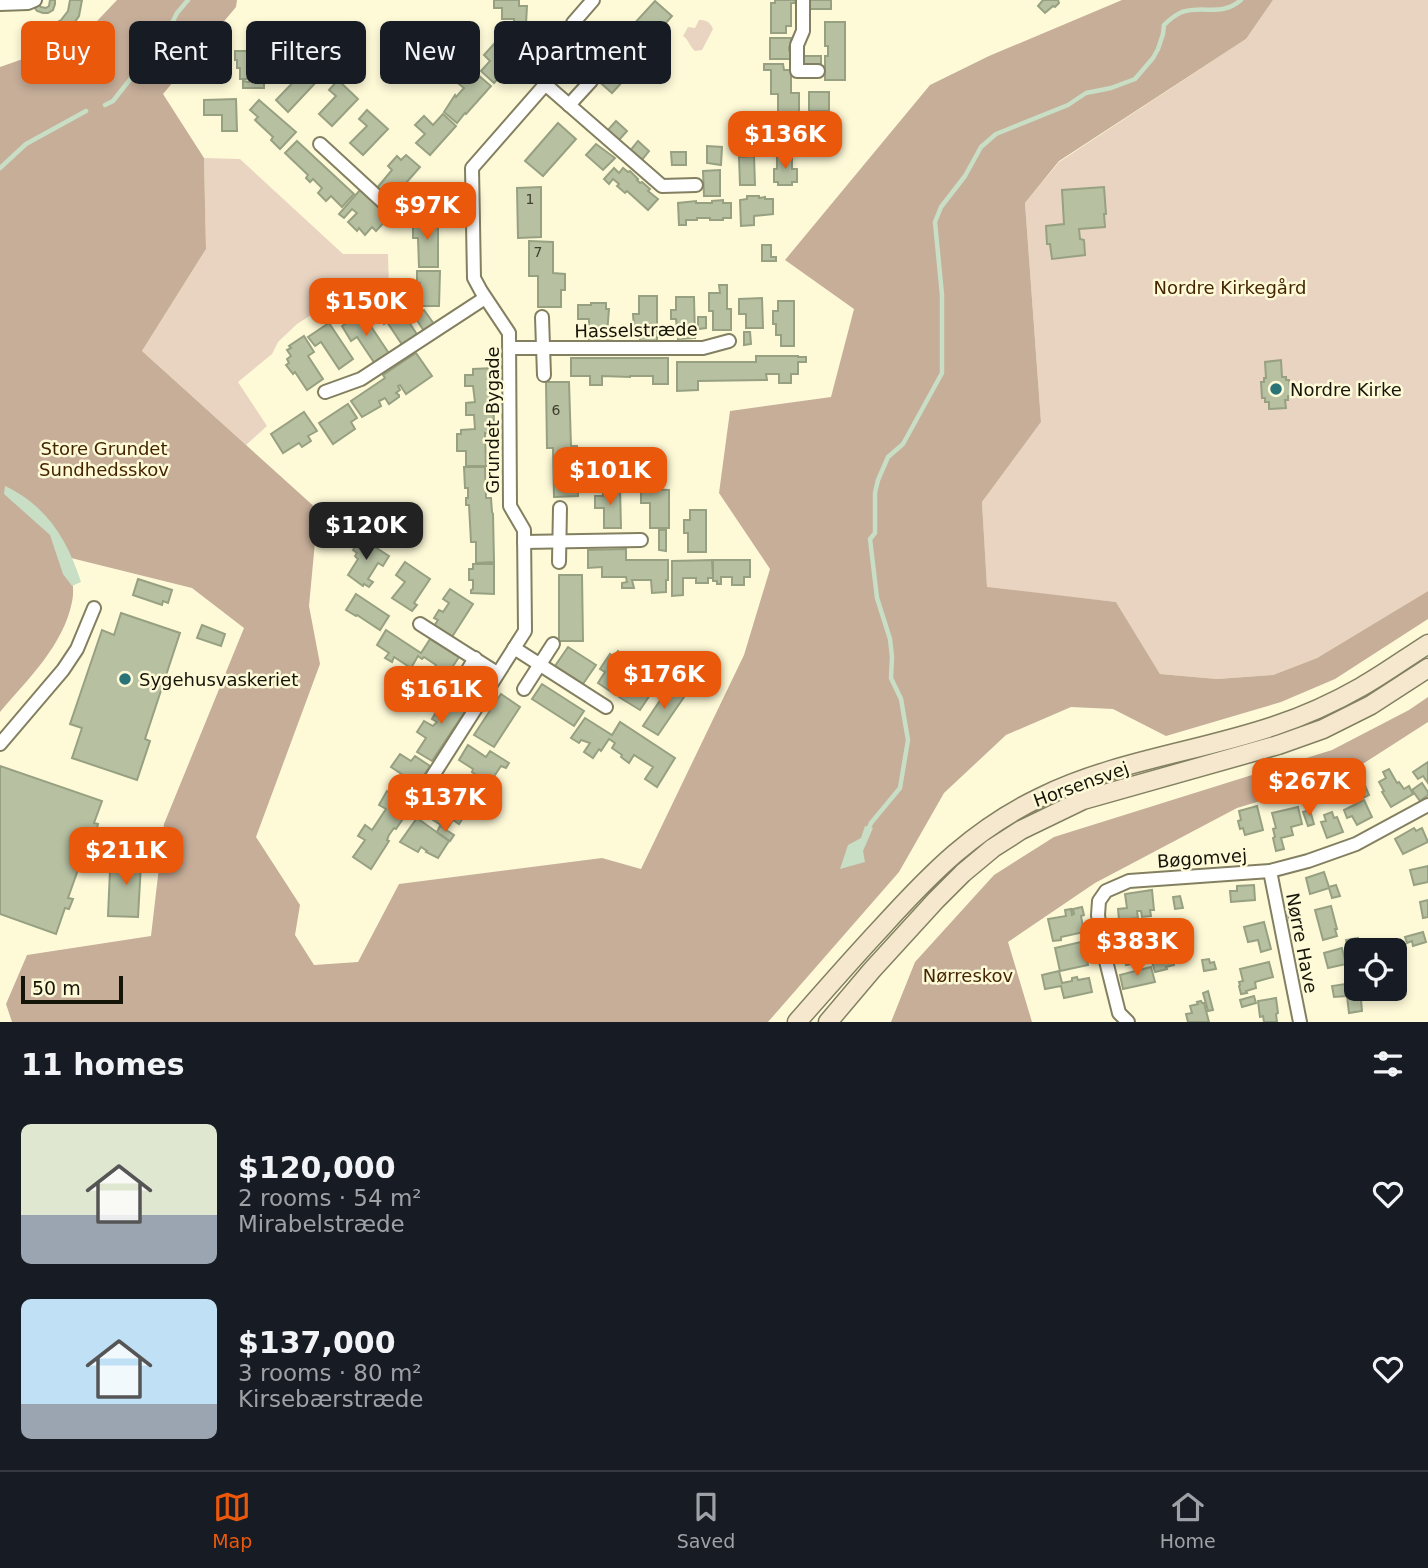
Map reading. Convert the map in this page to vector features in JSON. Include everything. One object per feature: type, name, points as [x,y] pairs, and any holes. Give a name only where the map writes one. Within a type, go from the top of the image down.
[{"type":"main road","name":"Horsensvej","points":[[797,1022],[941,865],[980,832],[1011,813],[1041,796],[1075,782],[1272,726],[1317,710],[1363,686],[1428,644]]},
{"type":"main road","name":"Horsensvej","points":[[828,1022],[872,970],[963,873],[1021,830],[1083,800],[1278,745],[1324,729],[1371,705],[1428,668]]},
{"type":"street","points":[[0,4],[28,4],[35,0]]},
{"type":"street","name":"Grundet Bygade","points":[[575,21],[593,0]]},
{"type":"street","points":[[803,0],[803,31],[797,45],[797,71],[818,71]]},
{"type":"street","points":[[545,84],[662,186],[696,186]]},
{"type":"street","name":"Grundet Bygade","points":[[425,788],[525,631],[524,530],[510,506],[509,332],[474,278],[472,168],[545,84]]},
{"type":"street","points":[[569,105],[588,84]]},
{"type":"street","points":[[320,145],[395,213],[472,213]]},
{"type":"street","points":[[325,392],[361,379],[485,298]]},
{"type":"street","points":[[542,317],[544,375]]},
{"type":"street","name":"Hasselstræde","points":[[510,348],[703,348],[729,341]]},
{"type":"street","points":[[559,508],[559,562]]},
{"type":"street","points":[[524,542],[641,540]]},
{"type":"street","points":[[0,744],[63,670],[77,649],[94,608]]},
{"type":"street","points":[[420,624],[497,673]]},
{"type":"street","points":[[524,689],[553,644]]},
{"type":"street","points":[[513,648],[606,708]]},
{"type":"street","points":[[457,688],[475,658]]},
{"type":"street","name":"Bøgomvej","points":[[1128,1022],[1119,1013],[1102,946],[1099,901],[1106,891],[1129,881],[1270,871],[1356,844],[1427,808]]},
{"type":"street","name":"Nørre Have","points":[[1270,871],[1300,1022]]},
{"type":"green space","name":"Store Grundet Sundhedsskov","points":[[117,0],[237,0],[236,7],[224,21],[129,21],[129,84],[171,84],[163,94],[204,158],[206,249],[142,351],[318,510],[309,606],[320,664],[256,837],[300,905],[295,935],[314,965],[358,962],[399,884],[602,858],[641,869],[744,655],[770,569],[719,493],[730,411],[831,397],[854,309],[785,260],[930,85],[989,56],[1122,0],[1273,0],[1246,39],[1059,161],[1025,203],[1041,422],[982,502],[987,587],[1116,602],[1160,674],[1217,679],[1273,675],[1317,658],[1428,591],[1428,619],[1335,679],[1281,702],[1166,736],[1113,709],[1071,707],[1006,735],[944,793],[899,872],[768,1022],[12,1022],[6,1004],[27,955],[151,936],[164,824],[244,628],[192,588],[71,558],[73,597],[61,633],[33,674],[0,712],[0,67],[21,60],[21,84],[115,84],[115,21],[97,21]]},
{"type":"green space","name":"Nordre Kirkegård","points":[[1273,0],[1428,0],[1428,591],[1317,658],[1273,675],[1217,679],[1160,674],[1116,602],[987,588],[982,502],[1041,422],[1025,203],[1059,162],[1246,39]]},
{"type":"green space","points":[[699,20],[708,22],[713,29],[702,50],[695,51],[683,36],[688,27],[695,28]]},
{"type":"green space","points":[[204,158],[240,159],[343,254],[388,254],[389,289],[362,304],[338,300],[324,307],[297,324],[278,342],[272,354],[238,382],[267,426],[246,445],[142,351],[206,249]]},
{"type":"green space","name":"Nørreskov","points":[[1428,697],[1428,722],[1344,776],[1237,808],[1095,883],[1008,942],[1032,1022],[891,1022],[915,962],[994,875],[1054,837],[1332,750],[1409,710]]},
{"type":"shaded area","points":[[5,486],[33,503],[54,525],[81,582],[72,586],[63,574],[50,535],[4,494]]},
{"type":"shaded area","points":[[865,826],[873,828],[863,851],[865,862],[840,869],[848,845],[861,838]]},
{"type":"building","points":[[50,0],[55,0],[55,4],[53,10],[48,13],[37,11],[34,7],[39,5],[46,8]]},
{"type":"building","points":[[70,0],[82,0],[76,21],[59,21],[68,11]]},
{"type":"building","points":[[494,0],[519,0],[519,6],[527,6],[526,21],[502,19],[502,8],[494,8]]},
{"type":"building","points":[[775,0],[795,0],[796,3],[791,3],[791,26],[786,26],[786,33],[771,33],[771,3],[775,3]]},
{"type":"building","points":[[810,0],[831,0],[831,9],[810,9]]},
{"type":"building","points":[[1043,0],[1058,0],[1059,3],[1045,13],[1038,6]]},
{"type":"building","points":[[655,1],[672,16],[668,21],[637,21]]},
{"type":"building","points":[[825,22],[845,22],[845,80],[825,80],[825,56],[828,56],[828,46],[825,46]]},
{"type":"building","points":[[770,38],[791,38],[791,59],[770,59]]},
{"type":"building","points":[[494,44],[494,83],[481,71],[490,61],[484,55]]},
{"type":"building","points":[[235,51],[246,51],[246,79],[240,79]]},
{"type":"building","points":[[800,56],[821,56],[821,64],[800,64]]},
{"type":"building","points":[[764,64],[783,64],[784,70],[791,70],[791,93],[799,93],[799,116],[778,117],[778,94],[771,94],[771,70],[764,70]]},
{"type":"building","points":[[480,77],[491,86],[457,123],[444,112],[455,95],[456,97],[464,88],[459,84],[480,84]]},
{"type":"building","points":[[243,81],[246,84],[264,84],[264,88],[243,88]]},
{"type":"building","points":[[292,84],[314,84],[288,112],[276,100]]},
{"type":"building","points":[[334,84],[342,84],[358,99],[332,126],[319,114],[336,96],[329,90]]},
{"type":"building","points":[[602,84],[620,84],[612,93]]},
{"type":"building","points":[[809,92],[829,92],[829,111],[809,111]]},
{"type":"building","points":[[236,99],[237,131],[222,131],[222,115],[204,115],[204,100]]},
{"type":"building","points":[[259,100],[296,132],[280,149],[271,140],[273,137],[255,120],[258,117],[250,110]]},
{"type":"building","points":[[367,110],[388,129],[363,155],[350,143],[367,126],[359,119]]},
{"type":"building","points":[[443,114],[456,126],[430,155],[416,143],[425,134],[415,125],[424,116],[433,125]]},
{"type":"building","points":[[828,120],[829,139],[809,140],[809,121]]},
{"type":"building","points":[[616,121],[627,131],[618,141],[607,131]]},
{"type":"building","points":[[558,123],[576,139],[543,176],[525,161]]},
{"type":"building","points":[[297,141],[354,194],[342,207],[331,196],[326,201],[318,193],[322,188],[313,179],[310,182],[306,178],[308,175],[285,153]]},
{"type":"building","points":[[638,141],[649,151],[641,161],[630,151]]},
{"type":"building","points":[[596,144],[615,158],[603,170],[586,155]]},
{"type":"building","points":[[707,146],[722,147],[721,165],[707,163]]},
{"type":"building","points":[[671,152],[686,152],[686,165],[672,165]]},
{"type":"building","points":[[406,155],[420,167],[391,200],[377,188],[392,170],[388,166],[397,156],[401,160]]},
{"type":"building","points":[[754,156],[755,185],[740,185],[739,157]]},
{"type":"building","points":[[777,156],[792,156],[792,169],[797,169],[797,182],[792,182],[792,185],[778,185],[778,182],[774,182]]},
{"type":"building","points":[[614,168],[619,173],[623,168],[630,171],[640,183],[650,189],[648,191],[658,199],[648,210],[627,191],[625,193],[617,186],[619,184],[613,179],[609,184],[604,179]]},
{"type":"building","points":[[720,170],[720,196],[704,196],[703,171]]},
{"type":"building","points":[[541,187],[541,237],[518,238],[517,188]]},
{"type":"building","points":[[1104,187],[1105,227],[1079,229],[1080,239],[1084,240],[1085,255],[1052,259],[1050,244],[1047,244],[1046,226],[1064,224],[1062,190]]},
{"type":"building","points":[[360,190],[389,217],[376,231],[372,227],[365,235],[348,222],[357,213],[352,209],[344,218],[339,214]]},
{"type":"building","points":[[747,196],[773,199],[773,214],[754,216],[754,225],[741,226],[740,200],[747,199]]},
{"type":"building","points":[[723,200],[723,203],[731,203],[731,218],[697,218],[686,220],[686,225],[679,225],[678,203],[712,203]]},
{"type":"building","points":[[413,220],[438,220],[438,267],[419,267],[418,238],[413,238]]},
{"type":"building","points":[[529,241],[553,242],[553,273],[565,274],[561,307],[538,307],[538,276],[529,276]]},
{"type":"building","points":[[762,245],[771,245],[771,257],[776,257],[776,261],[762,261]]},
{"type":"building","points":[[417,271],[440,271],[439,306],[420,306]]},
{"type":"building","points":[[719,285],[727,285],[727,309],[731,309],[731,330],[713,330],[709,293],[720,293]]},
{"type":"building","points":[[639,296],[657,296],[657,344],[640,344],[637,328],[634,328],[633,314],[639,314]]},
{"type":"building","points":[[676,297],[694,297],[695,338],[678,339],[676,319],[671,319],[671,310],[676,310]]},
{"type":"building","points":[[762,298],[763,328],[746,328],[746,314],[739,314],[739,299]]},
{"type":"building","points":[[391,300],[418,336],[403,346],[376,310]]},
{"type":"building","points":[[778,301],[794,301],[794,346],[781,346],[781,335],[776,335],[773,311],[778,311]]},
{"type":"building","points":[[606,303],[606,309],[609,309],[607,334],[612,334],[612,343],[589,345],[589,319],[578,319],[578,305]]},
{"type":"building","points":[[415,308],[418,314],[424,310],[434,324],[424,331],[411,311]]},
{"type":"building","points":[[362,313],[390,355],[375,364],[357,337],[351,341],[342,326]]},
{"type":"building","points":[[698,317],[706,317],[706,328],[698,329]]},
{"type":"building","points":[[329,323],[353,359],[339,369],[321,342],[315,346],[308,337]]},
{"type":"building","points":[[744,332],[750,332],[751,344],[744,345]]},
{"type":"building","points":[[304,336],[314,352],[308,356],[323,379],[307,390],[295,372],[293,374],[286,365],[291,356],[287,350],[291,348],[289,346]]},
{"type":"building","points":[[416,353],[432,376],[406,394],[400,385],[398,386],[400,390],[396,393],[399,397],[389,404],[385,398],[379,401],[381,406],[362,417],[351,401]]},
{"type":"building","points":[[756,356],[798,356],[806,357],[806,362],[798,362],[798,374],[791,374],[791,383],[779,383],[779,374],[766,374],[767,380],[698,381],[698,390],[677,391],[677,362],[756,362]]},
{"type":"building","points":[[571,358],[668,358],[668,384],[653,384],[653,376],[602,376],[602,385],[590,385],[590,376],[571,376]]},
{"type":"building","name":"Nordre Kirke","points":[[1281,360],[1282,377],[1289,380],[1291,396],[1285,400],[1286,408],[1269,409],[1269,402],[1262,398],[1261,382],[1266,378],[1265,362]]},
{"type":"building","points":[[493,368],[494,433],[485,433],[486,466],[466,466],[466,451],[457,451],[457,434],[461,434],[461,430],[475,429],[474,415],[466,415],[466,403],[475,402],[473,386],[465,386],[465,375],[473,375],[473,369]]},
{"type":"building","points":[[546,382],[569,382],[571,446],[577,446],[578,496],[554,497],[553,448],[547,448]]},
{"type":"building","points":[[348,404],[357,418],[351,422],[355,429],[333,444],[319,423]]},
{"type":"building","points":[[304,412],[317,431],[308,436],[311,441],[302,447],[299,443],[283,453],[271,434]]},
{"type":"building","points":[[464,467],[485,467],[486,498],[491,498],[493,514],[494,562],[476,563],[476,542],[471,542],[469,505],[466,505],[468,488],[465,488]]},
{"type":"building","points":[[603,488],[620,488],[621,528],[604,528],[604,508],[595,508],[595,496],[603,496]]},
{"type":"building","points":[[641,489],[669,490],[669,528],[650,528],[650,503],[641,503]]},
{"type":"building","points":[[690,510],[706,510],[706,552],[688,552],[688,533],[684,533],[684,520],[690,520]]},
{"type":"building","points":[[659,530],[666,530],[666,551],[659,550]]},
{"type":"building","points":[[361,538],[389,556],[383,566],[378,563],[368,579],[373,582],[369,587],[364,584],[363,586],[348,575],[358,559],[353,550]]},
{"type":"building","points":[[626,549],[626,560],[668,560],[666,592],[652,593],[651,580],[632,580],[634,588],[622,588],[622,583],[627,582],[626,577],[602,577],[602,567],[588,568],[588,550]]},
{"type":"building","points":[[712,560],[713,578],[708,578],[708,583],[696,583],[696,578],[683,578],[683,595],[672,596],[672,561]]},
{"type":"building","points":[[713,560],[750,560],[750,577],[744,577],[744,585],[732,585],[732,577],[721,577],[721,584],[717,584],[717,581],[713,581]]},
{"type":"building","points":[[405,562],[430,579],[414,603],[417,605],[412,611],[392,598],[405,582],[396,575]]},
{"type":"building","points":[[473,564],[494,564],[494,594],[471,593],[473,580],[469,580],[469,569],[473,569]]},
{"type":"building","points":[[559,575],[582,575],[583,641],[559,641]]},
{"type":"building","points":[[138,579],[172,590],[168,603],[163,601],[162,605],[133,595]]},
{"type":"building","points":[[450,589],[473,604],[452,637],[434,626],[438,620],[434,618],[439,610],[443,612],[449,603],[443,599]]},
{"type":"building","points":[[356,594],[389,616],[380,630],[346,610]]},
{"type":"building","name":"Sygehusvaskeriet","points":[[121,613],[180,633],[145,739],[150,741],[137,780],[72,758],[82,728],[70,724],[102,630],[114,635]]},
{"type":"building","points":[[202,625],[225,634],[221,646],[197,638]]},
{"type":"building","points":[[386,630],[421,653],[430,639],[459,657],[443,681],[431,673],[436,665],[424,657],[422,659],[418,656],[411,668],[394,657],[392,662],[385,658],[389,653],[377,645]]},
{"type":"building","points":[[568,647],[596,665],[583,684],[555,666]]},
{"type":"building","points":[[618,651],[636,664],[616,695],[598,683],[605,672],[600,669],[610,654],[614,657]]},
{"type":"building","points":[[648,667],[662,677],[640,710],[619,697],[634,676],[640,679]]},
{"type":"building","points":[[542,684],[584,711],[574,726],[532,699]]},
{"type":"building","points":[[669,687],[684,697],[658,735],[643,726]]},
{"type":"building","points":[[444,691],[468,707],[432,761],[417,752],[426,738],[417,732],[424,721],[433,726],[437,722],[432,719],[435,714],[440,718],[446,708],[437,702]]},
{"type":"building","points":[[501,694],[520,707],[494,747],[474,735]]},
{"type":"building","points":[[585,718],[612,735],[620,722],[675,758],[657,787],[645,779],[653,767],[634,755],[629,763],[612,748],[615,743],[609,739],[593,758],[584,752],[590,743],[581,740],[579,743],[571,738]]},
{"type":"building","points":[[468,745],[486,757],[490,751],[509,763],[506,768],[501,766],[491,781],[486,777],[484,780],[459,760]]},
{"type":"building","points":[[400,754],[411,761],[415,756],[430,766],[411,795],[396,785],[403,775],[391,767]]},
{"type":"building","points":[[1428,762],[1428,783],[1423,776],[1418,779],[1413,772]]},
{"type":"building","points":[[0,766],[102,801],[94,823],[98,824],[95,835],[91,833],[68,898],[73,899],[69,909],[65,908],[56,934],[0,914]]},
{"type":"building","points":[[1389,769],[1397,783],[1404,789],[1409,786],[1413,794],[1391,807],[1379,782],[1386,778],[1383,772]]},
{"type":"building","points":[[461,778],[481,791],[484,786],[499,796],[495,803],[487,798],[479,811],[452,793]]},
{"type":"building","points":[[1364,783],[1369,795],[1361,799],[1355,787]]},
{"type":"building","points":[[1422,783],[1428,795],[1420,801],[1412,790]]},
{"type":"building","points":[[387,791],[411,807],[389,835],[389,841],[371,869],[353,857],[365,840],[358,836],[365,825],[372,830],[386,809],[379,805]]},
{"type":"building","points":[[446,799],[466,813],[459,824],[453,820],[447,829],[433,820]]},
{"type":"building","points":[[1364,800],[1372,817],[1357,825],[1352,816],[1347,818],[1344,810]]},
{"type":"building","points":[[1257,806],[1263,830],[1245,835],[1238,821],[1241,820],[1239,811]]},
{"type":"building","points":[[1298,807],[1302,824],[1291,827],[1293,835],[1281,838],[1284,849],[1276,851],[1273,829],[1276,828],[1272,813]]},
{"type":"building","points":[[1310,810],[1314,824],[1308,826],[1303,812]]},
{"type":"building","points":[[1332,812],[1343,832],[1327,838],[1321,822],[1326,821],[1324,815]]},
{"type":"building","points":[[417,818],[449,841],[438,858],[421,847],[418,852],[400,842]]},
{"type":"building","points":[[440,826],[454,835],[450,841],[437,832]]},
{"type":"building","points":[[1414,828],[1416,831],[1422,828],[1428,842],[1403,854],[1395,839]]},
{"type":"building","points":[[120,855],[147,856],[146,864],[141,864],[138,917],[108,916],[110,870],[123,871],[124,863],[120,863]]},
{"type":"building","points":[[1428,866],[1428,882],[1414,885],[1410,870]]},
{"type":"building","points":[[1324,872],[1329,887],[1336,885],[1340,896],[1332,898],[1329,888],[1310,894],[1306,878]]},
{"type":"building","points":[[1254,885],[1255,900],[1231,902],[1230,891],[1237,891],[1237,886]]},
{"type":"building","points":[[1152,890],[1154,910],[1150,910],[1151,916],[1142,917],[1141,911],[1137,911],[1138,918],[1119,920],[1118,909],[1127,908],[1125,894]]},
{"type":"building","points":[[1180,896],[1183,908],[1175,909],[1173,897]]},
{"type":"building","points":[[1428,900],[1428,917],[1423,918],[1420,902]]},
{"type":"building","points":[[1331,906],[1337,936],[1323,940],[1315,910]]},
{"type":"building","points":[[1082,907],[1084,932],[1053,941],[1048,919],[1066,916],[1065,910],[1071,909],[1072,915],[1073,909]]},
{"type":"building","points":[[1299,910],[1301,917],[1289,920],[1288,913]]},
{"type":"building","points":[[1148,920],[1150,927],[1139,929],[1138,922]]},
{"type":"building","points":[[1264,922],[1271,949],[1261,952],[1258,940],[1248,942],[1244,927]]},
{"type":"building","points":[[1136,929],[1142,955],[1134,957],[1136,963],[1126,965],[1117,934]]},
{"type":"building","points":[[1423,932],[1426,942],[1413,946],[1412,941],[1407,943],[1405,937]]},
{"type":"building","points":[[1081,942],[1088,965],[1060,971],[1055,948]]},
{"type":"building","points":[[1342,948],[1344,964],[1328,968],[1324,953]]},
{"type":"building","points":[[1173,959],[1174,965],[1155,972],[1152,962]]},
{"type":"building","points":[[1209,959],[1210,963],[1214,962],[1216,969],[1204,971],[1202,960]]},
{"type":"building","points":[[1269,962],[1273,977],[1255,982],[1256,988],[1241,994],[1239,982],[1243,981],[1240,969]]},
{"type":"building","points":[[1151,967],[1155,982],[1123,989],[1120,975]]},
{"type":"building","points":[[1059,971],[1062,983],[1077,977],[1078,980],[1089,978],[1092,992],[1064,998],[1061,986],[1045,989],[1042,975]]},
{"type":"building","points":[[1344,984],[1344,996],[1334,997],[1332,986]]},
{"type":"building","points":[[1208,991],[1213,1010],[1208,1011],[1203,993]]},
{"type":"building","points":[[1254,996],[1256,1003],[1242,1007],[1240,1000]]},
{"type":"building","points":[[1276,998],[1277,1022],[1264,1022],[1263,1016],[1260,1017],[1258,1001]]},
{"type":"building","points":[[1201,1001],[1209,1022],[1188,1022],[1186,1014],[1192,1013],[1190,1006]]},
{"type":"building","points":[[1348,1001],[1361,1001],[1362,1011],[1349,1013]]},
{"type":"waterway","points":[[105,105],[113,101],[188,0]]},
{"type":"waterway","points":[[868,830],[900,788],[908,740],[901,699],[891,678],[890,639],[877,598],[870,539],[875,533],[875,493],[888,457],[903,444],[942,373],[942,295],[935,222],[941,207],[965,176],[981,147],[996,134],[1068,105],[1086,93],[1135,79],[1153,58],[1164,25],[1172,18],[1190,10],[1226,8],[1241,0]]},
{"type":"waterway","points":[[0,168],[26,144],[86,111]]},
{"type":"place","name":"Nordre Kirke","points":[[1276,389]]},
{"type":"place","name":"Sygehusvaskeriet","points":[[125,679]]}]
